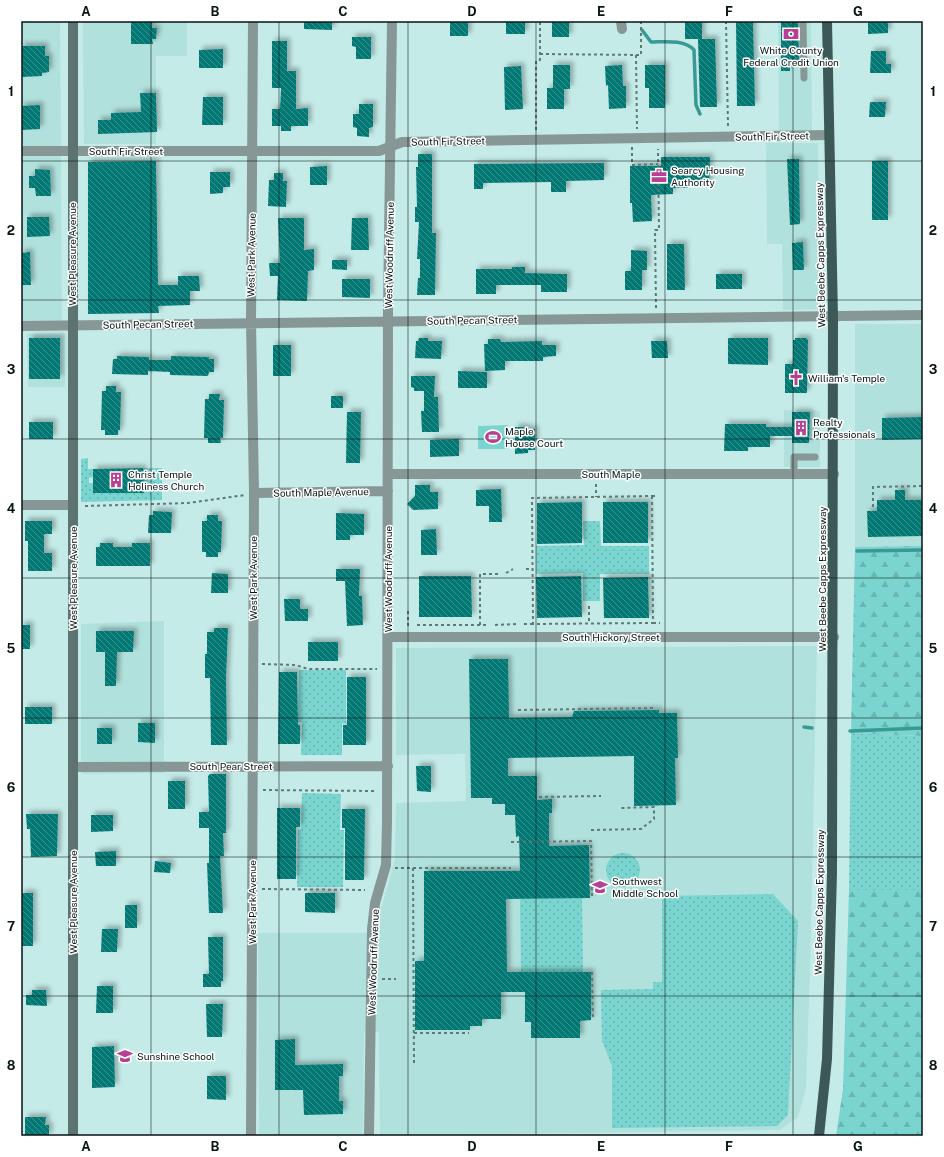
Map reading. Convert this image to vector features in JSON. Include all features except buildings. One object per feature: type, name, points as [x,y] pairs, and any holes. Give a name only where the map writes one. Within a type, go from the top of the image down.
[{"type":"main road","name":"West Beebe Capps Expressway","points":[[819,1136],[827,1059],[830,966],[834,637],[833,317],[827,21]]},
{"type":"street","name":"West Pleasure Avenue","points":[[73,21],[73,1136]]},
{"type":"street","name":"West Park Avenue","points":[[251,1136],[251,765],[254,493],[251,322],[253,21]]},
{"type":"street","name":"West Woodruff Avenue","points":[[370,1136],[372,928],[375,903],[386,865],[388,766],[388,321],[392,21]]},
{"type":"street","name":"South Fir Street","points":[[21,151],[379,151],[402,142],[829,135]]},
{"type":"street","name":"South Pecan Street","points":[[21,326],[73,324],[923,315]]},
{"type":"street","name":"South Maple","points":[[388,474],[834,474]]},
{"type":"street","name":"South Maple Avenue","points":[[254,493],[388,491]]},
{"type":"street","points":[[21,506],[73,505]]},
{"type":"street","name":"South Hickory Street","points":[[388,638],[834,637]]},
{"type":"street","name":"South Pear Street","points":[[74,766],[388,766]]},
{"type":"lane","points":[[803,21],[804,78]]},
{"type":"lane","points":[[794,474],[794,457],[814,458]]},
{"type":"path","points":[[536,140],[536,60],[540,60],[540,21]]},
{"type":"path","points":[[540,54],[641,55],[641,21]]},
{"type":"path","points":[[726,21],[728,136]]},
{"type":"path","points":[[636,55],[632,164],[658,164]]},
{"type":"path","points":[[656,318],[655,230],[659,230],[658,138]]},
{"type":"path","points":[[596,479],[596,497]]},
{"type":"path","points":[[873,507],[873,487],[923,486]]},
{"type":"path","points":[[85,506],[206,502],[254,493]]},
{"type":"path","points":[[652,496],[653,623]]},
{"type":"path","points":[[533,624],[532,498],[658,496]]},
{"type":"path","points":[[506,573],[513,569]]},
{"type":"path","points":[[526,569],[533,569]]},
{"type":"path","points":[[480,625],[480,574],[501,574]]},
{"type":"path","points":[[589,606],[589,624]]},
{"type":"path","points":[[408,611],[408,625],[489,625]]},
{"type":"path","points":[[524,624],[660,623]]},
{"type":"path","points":[[495,625],[518,624]]},
{"type":"path","points":[[261,664],[296,665],[308,669],[380,669]]},
{"type":"path","points":[[518,710],[656,708]]},
{"type":"path","points":[[262,790],[374,791]]},
{"type":"path","points":[[540,798],[600,796]]},
{"type":"path","points":[[591,830],[641,829],[654,819],[654,807],[621,808]]},
{"type":"path","points":[[511,842],[591,841],[592,898]]},
{"type":"path","points":[[394,868],[511,868]]},
{"type":"path","points":[[413,868],[414,1063]]},
{"type":"path","points":[[262,890],[365,890]]},
{"type":"path","points":[[592,972],[593,1020]]},
{"type":"path","points":[[379,979],[396,979]]},
{"type":"path","points":[[414,1034],[469,1033]]},
{"type":"shaded area","points":[[21,21],[60,21],[62,323],[21,324]]},
{"type":"shaded area","points":[[83,21],[187,21],[187,56],[156,56],[156,144],[84,144]]},
{"type":"shaded area","points":[[778,21],[811,21],[812,132],[779,132]]},
{"type":"shaded area","points":[[766,143],[818,143],[820,309],[783,310],[782,244],[767,244]]},
{"type":"shaded area","points":[[855,324],[923,324],[923,546],[855,547]]},
{"type":"shaded area","points":[[65,333],[65,387],[28,387],[27,334]]},
{"type":"shaded area","points":[[784,410],[820,411],[820,467],[784,467]]},
{"type":"shaded area","points":[[164,621],[164,773],[81,774],[81,624]]},
{"type":"shaded area","name":"Southwest Middle School","points":[[817,646],[806,1088],[798,1117],[780,1130],[380,1136],[379,1032],[364,1032],[363,1136],[259,1136],[258,933],[379,933],[379,916],[395,859],[396,803],[466,801],[465,754],[396,755],[396,648]]},
{"type":"green space","name":"Maple House Court","points":[[508,425],[508,449],[478,449],[478,426]]},
{"type":"green space","points":[[88,458],[88,469],[93,469],[93,477],[89,478],[89,483],[93,483],[93,493],[143,493],[143,468],[162,468],[162,500],[81,502],[81,459]]},
{"type":"green space","points":[[583,521],[600,521],[601,546],[649,546],[649,574],[600,574],[600,601],[583,601],[583,573],[536,574],[536,546],[584,545]]},
{"type":"green space","points":[[923,546],[923,736],[851,733],[855,547]]},
{"type":"green space","points":[[299,670],[346,670],[346,723],[342,724],[342,755],[301,755],[302,722],[298,722]]},
{"type":"green space","points":[[851,733],[923,736],[923,890],[849,890]]},
{"type":"green space","points":[[302,793],[341,794],[340,830],[344,830],[343,887],[297,887],[298,830],[301,829]]},
{"type":"green space","points":[[623,853],[635,858],[640,870],[635,882],[623,887],[611,882],[606,870],[611,858]]},
{"type":"green space","points":[[849,890],[923,890],[923,1136],[836,1136],[843,1089]]},
{"type":"green space","points":[[773,894],[798,921],[788,1115],[777,1126],[612,1128],[612,1066],[602,1041],[601,990],[653,989],[653,982],[662,982],[662,896]]},
{"type":"green space","points":[[582,898],[583,972],[521,972],[520,899]]},
{"type":"waterway","points":[[642,30],[651,42],[685,44],[694,50],[696,105],[700,114]]},
{"type":"waterway","points":[[857,551],[923,550]]},
{"type":"waterway","points":[[804,727],[812,728]]},
{"type":"waterway","points":[[850,731],[923,728]]},
{"type":"place","name":"White County Federal Credit Union","points":[[791,34]]},
{"type":"place","name":"Searcy Housing Authority","points":[[659,176]]},
{"type":"place","name":"William's Temple","points":[[796,378]]},
{"type":"place","name":"Realty Professionals","points":[[801,428]]},
{"type":"place","name":"Maple House Court","points":[[493,437]]},
{"type":"place","name":"Christ Temple Holiness Church","points":[[116,480]]},
{"type":"place","name":"Southwest Middle School","points":[[600,887]]},
{"type":"place","name":"Sunshine School","points":[[125,1056]]}]
